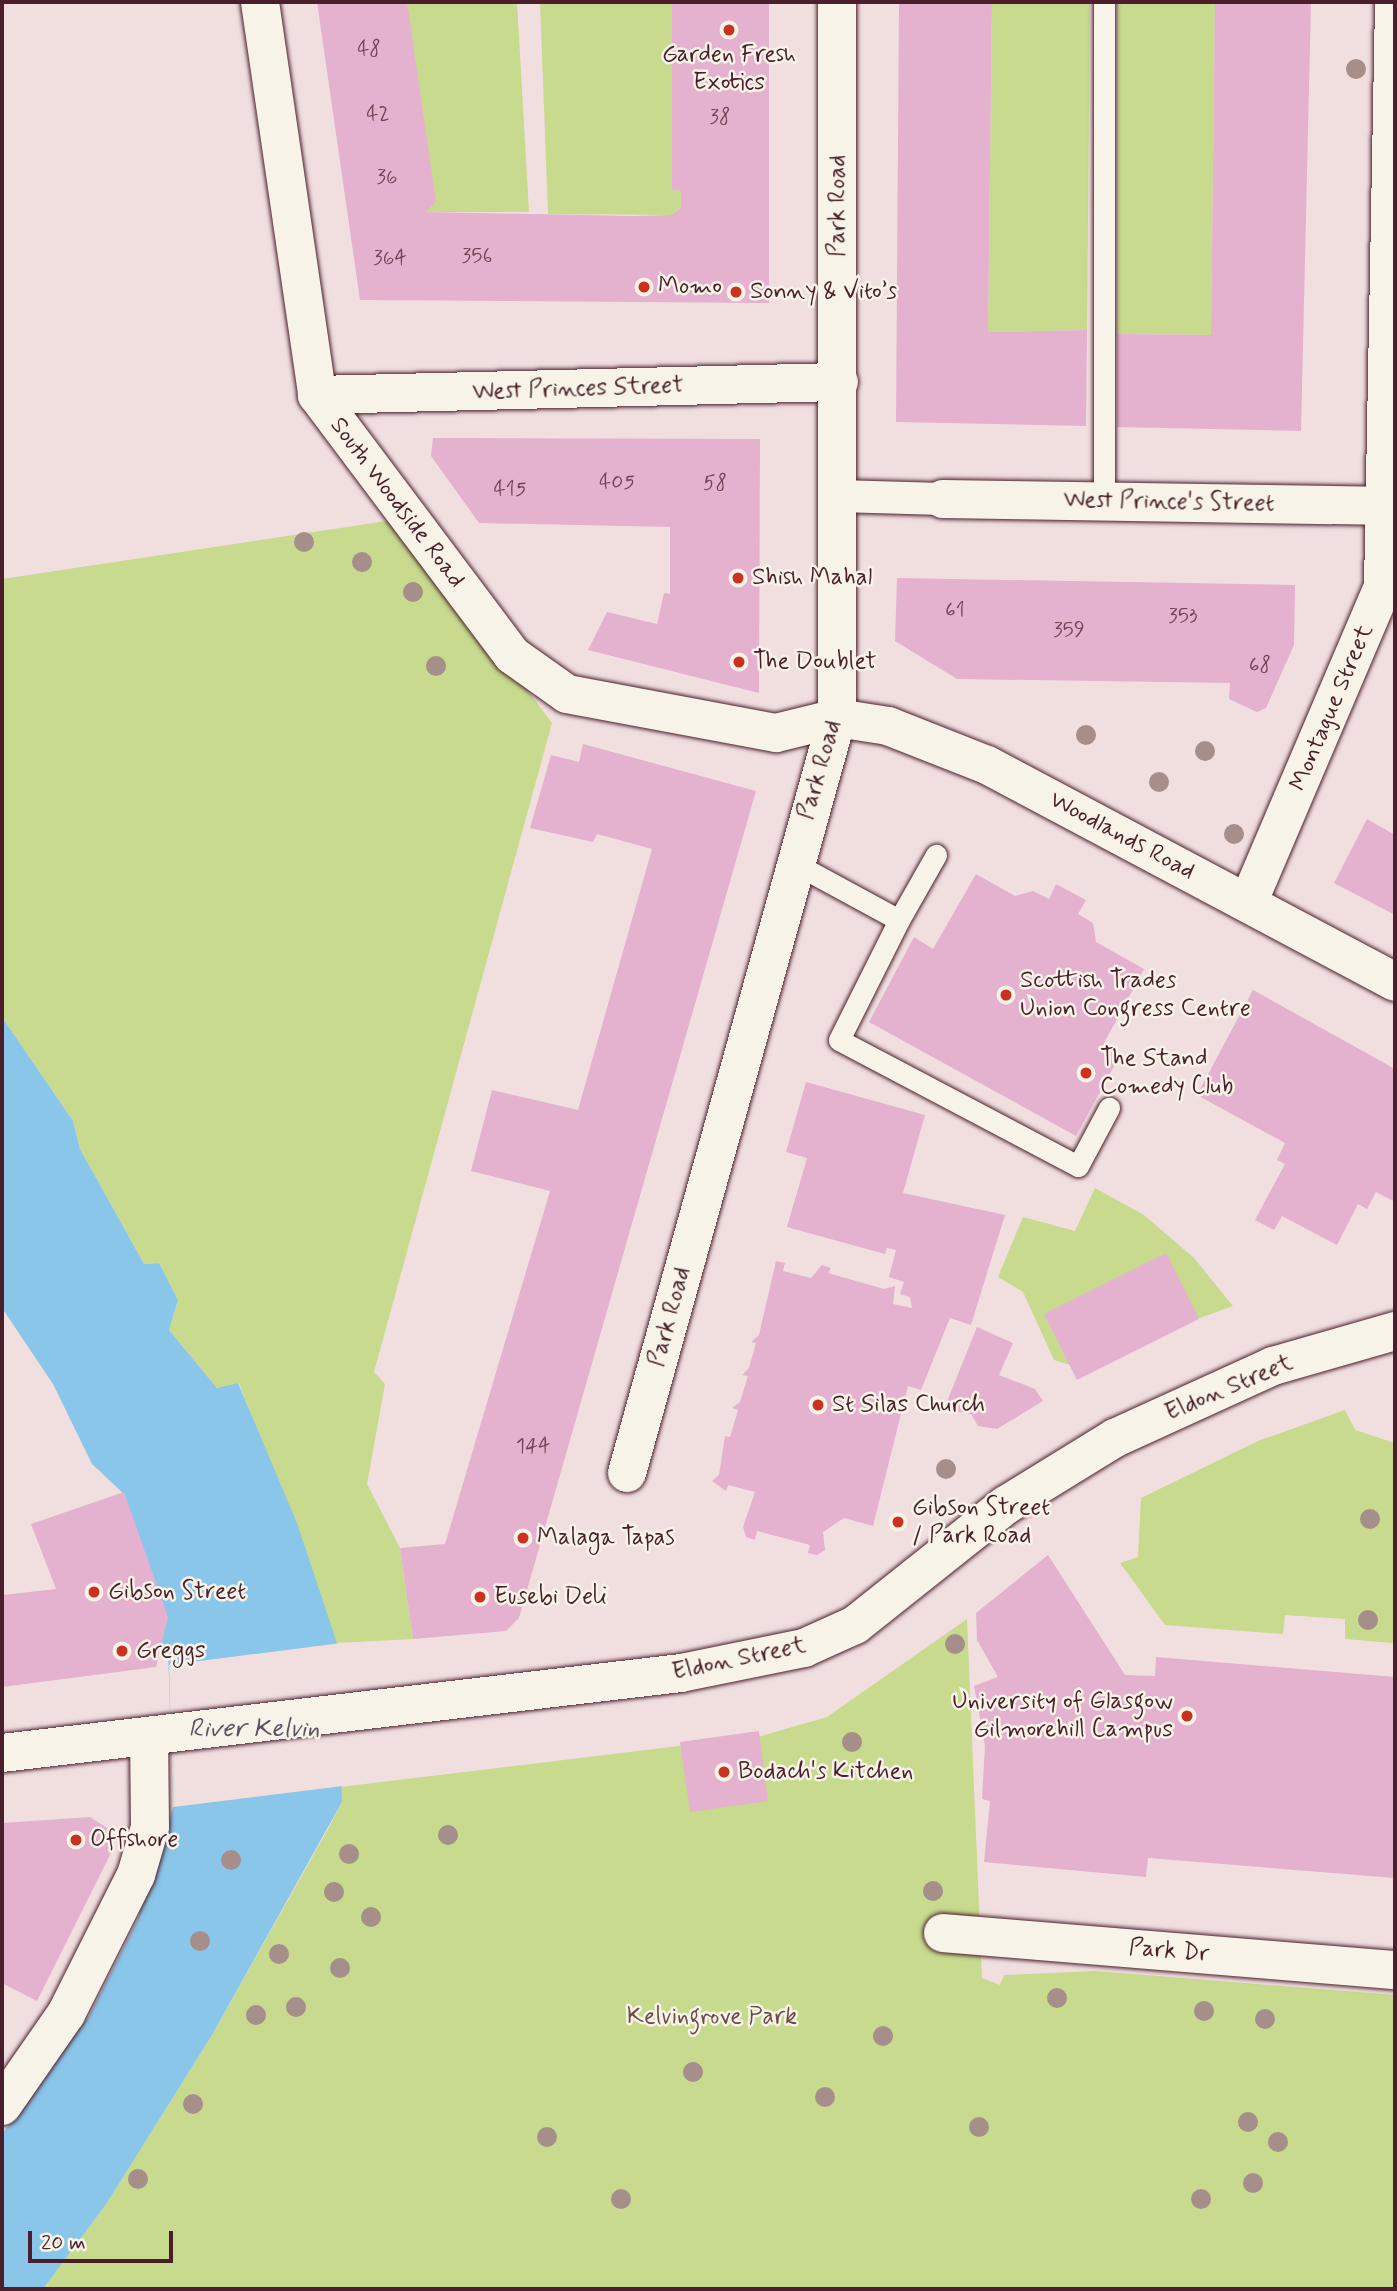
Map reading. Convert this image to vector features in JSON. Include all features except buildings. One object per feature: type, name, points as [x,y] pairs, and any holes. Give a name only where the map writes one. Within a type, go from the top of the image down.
[{"type":"street","name":"South Woodside Road","points":[[260,2],[317,395],[512,654],[567,694],[776,733],[837,719]]},
{"type":"street","name":"Park Road","points":[[627,1473],[794,863],[837,719],[837,2]]},
{"type":"street","name":"Montague Street","points":[[1248,903],[1383,587],[1391,506],[1394,2]]},
{"type":"street","name":"West Princes Street","points":[[317,395],[839,382]]},
{"type":"street","points":[[838,496],[943,499]]},
{"type":"street","name":"West Prince's Street","points":[[943,499],[1391,506]]},
{"type":"street","name":"Woodlands Road","points":[[837,719],[888,726],[987,765],[1395,982]]},
{"type":"street","name":"Eldon Street","points":[[159,1734],[681,1673],[804,1648],[855,1625],[1006,1505],[1115,1438],[1273,1366],[1395,1331]]},
{"type":"street","points":[[2,1753],[159,1734],[150,1827],[136,1875],[66,2014],[2,2106]]},
{"type":"street","name":"Park Dr","points":[[943,1933],[1395,1970]]},
{"type":"lane","points":[[1104,2],[1104,500]]},
{"type":"lane","points":[[936,855],[899,920],[839,1040],[1078,1166],[1109,1108]]},
{"type":"lane","points":[[794,863],[899,920]]},
{"type":"green space","points":[[407,2],[517,2],[529,212],[425,212]]},
{"type":"green space","points":[[540,2],[672,2],[672,190],[681,191],[681,208],[672,215],[548,214]]},
{"type":"green space","points":[[992,2],[1090,2],[1087,330],[988,332]]},
{"type":"green space","points":[[1117,2],[1215,2],[1211,335],[1117,334]]},
{"type":"green space","points":[[400,519],[552,723],[374,1372],[385,1384],[367,1484],[400,1548],[413,1639],[337,1643],[239,1383],[217,1388],[169,1330],[178,1300],[159,1263],[144,1264],[80,1149],[73,1121],[2,1017],[2,579]]},
{"type":"green space","points":[[1095,1188],[1144,1215],[1194,1258],[1233,1306],[1070,1365],[1054,1360],[1023,1292],[998,1277],[1023,1217],[1075,1231]]},
{"type":"green space","points":[[1345,1410],[1355,1430],[1395,1443],[1393,1643],[1345,1639],[1345,1619],[1285,1615],[1283,1634],[1165,1625],[1120,1563],[1138,1557],[1141,1498],[1258,1441]]},
{"type":"green space","name":"Kelvingrove Park","points":[[967,1619],[982,1978],[1000,1985],[1004,1975],[1095,1971],[1395,1995],[1395,2289],[43,2289],[107,2203],[212,2035],[342,1802],[340,1787],[761,1736],[827,1717]]},
{"type":"water","name":"River Kelvin","points":[[2,1017],[73,1121],[80,1149],[144,1264],[159,1263],[178,1300],[169,1330],[217,1388],[238,1383],[297,1523],[337,1643],[342,1802],[212,2035],[107,2203],[43,2289],[2,2289],[2,2134],[89,2016],[137,1921],[173,1807],[169,1680],[168,1654],[159,1652],[125,1495],[92,1464],[53,1384],[2,1308]]},
{"type":"pier","points":[[341,1643],[343,1786],[173,1807],[169,1665]]},
{"type":"place","name":"Garden Fresh Exotics","points":[[729,30]]},
{"type":"place","name":"Momo","points":[[644,287]]},
{"type":"place","name":"Sonny & Vito’s","points":[[736,292]]},
{"type":"place","name":"Shish Mahal","points":[[738,578]]},
{"type":"place","name":"The Doublet","points":[[739,662]]},
{"type":"place","name":"Scottish Trades Union Congress Centre","points":[[1006,995]]},
{"type":"place","name":"The Stand Comedy Club","points":[[1086,1073]]},
{"type":"place","name":"St Silas Church","points":[[818,1405]]},
{"type":"place","name":"Gibson Street / Park Road","points":[[898,1522]]},
{"type":"place","name":"Malaga Tapas","points":[[523,1538]]},
{"type":"place","name":"Gibson Street","points":[[94,1592]]},
{"type":"place","name":"Eusebi Deli","points":[[480,1597]]},
{"type":"place","name":"Greggs","points":[[122,1651]]},
{"type":"place","name":"University of Glasgow Gilmorehill Campus","points":[[1187,1716]]},
{"type":"place","name":"Bodach's Kitchen","points":[[724,1772]]},
{"type":"place","name":"Offshore","points":[[76,1840]]}]
